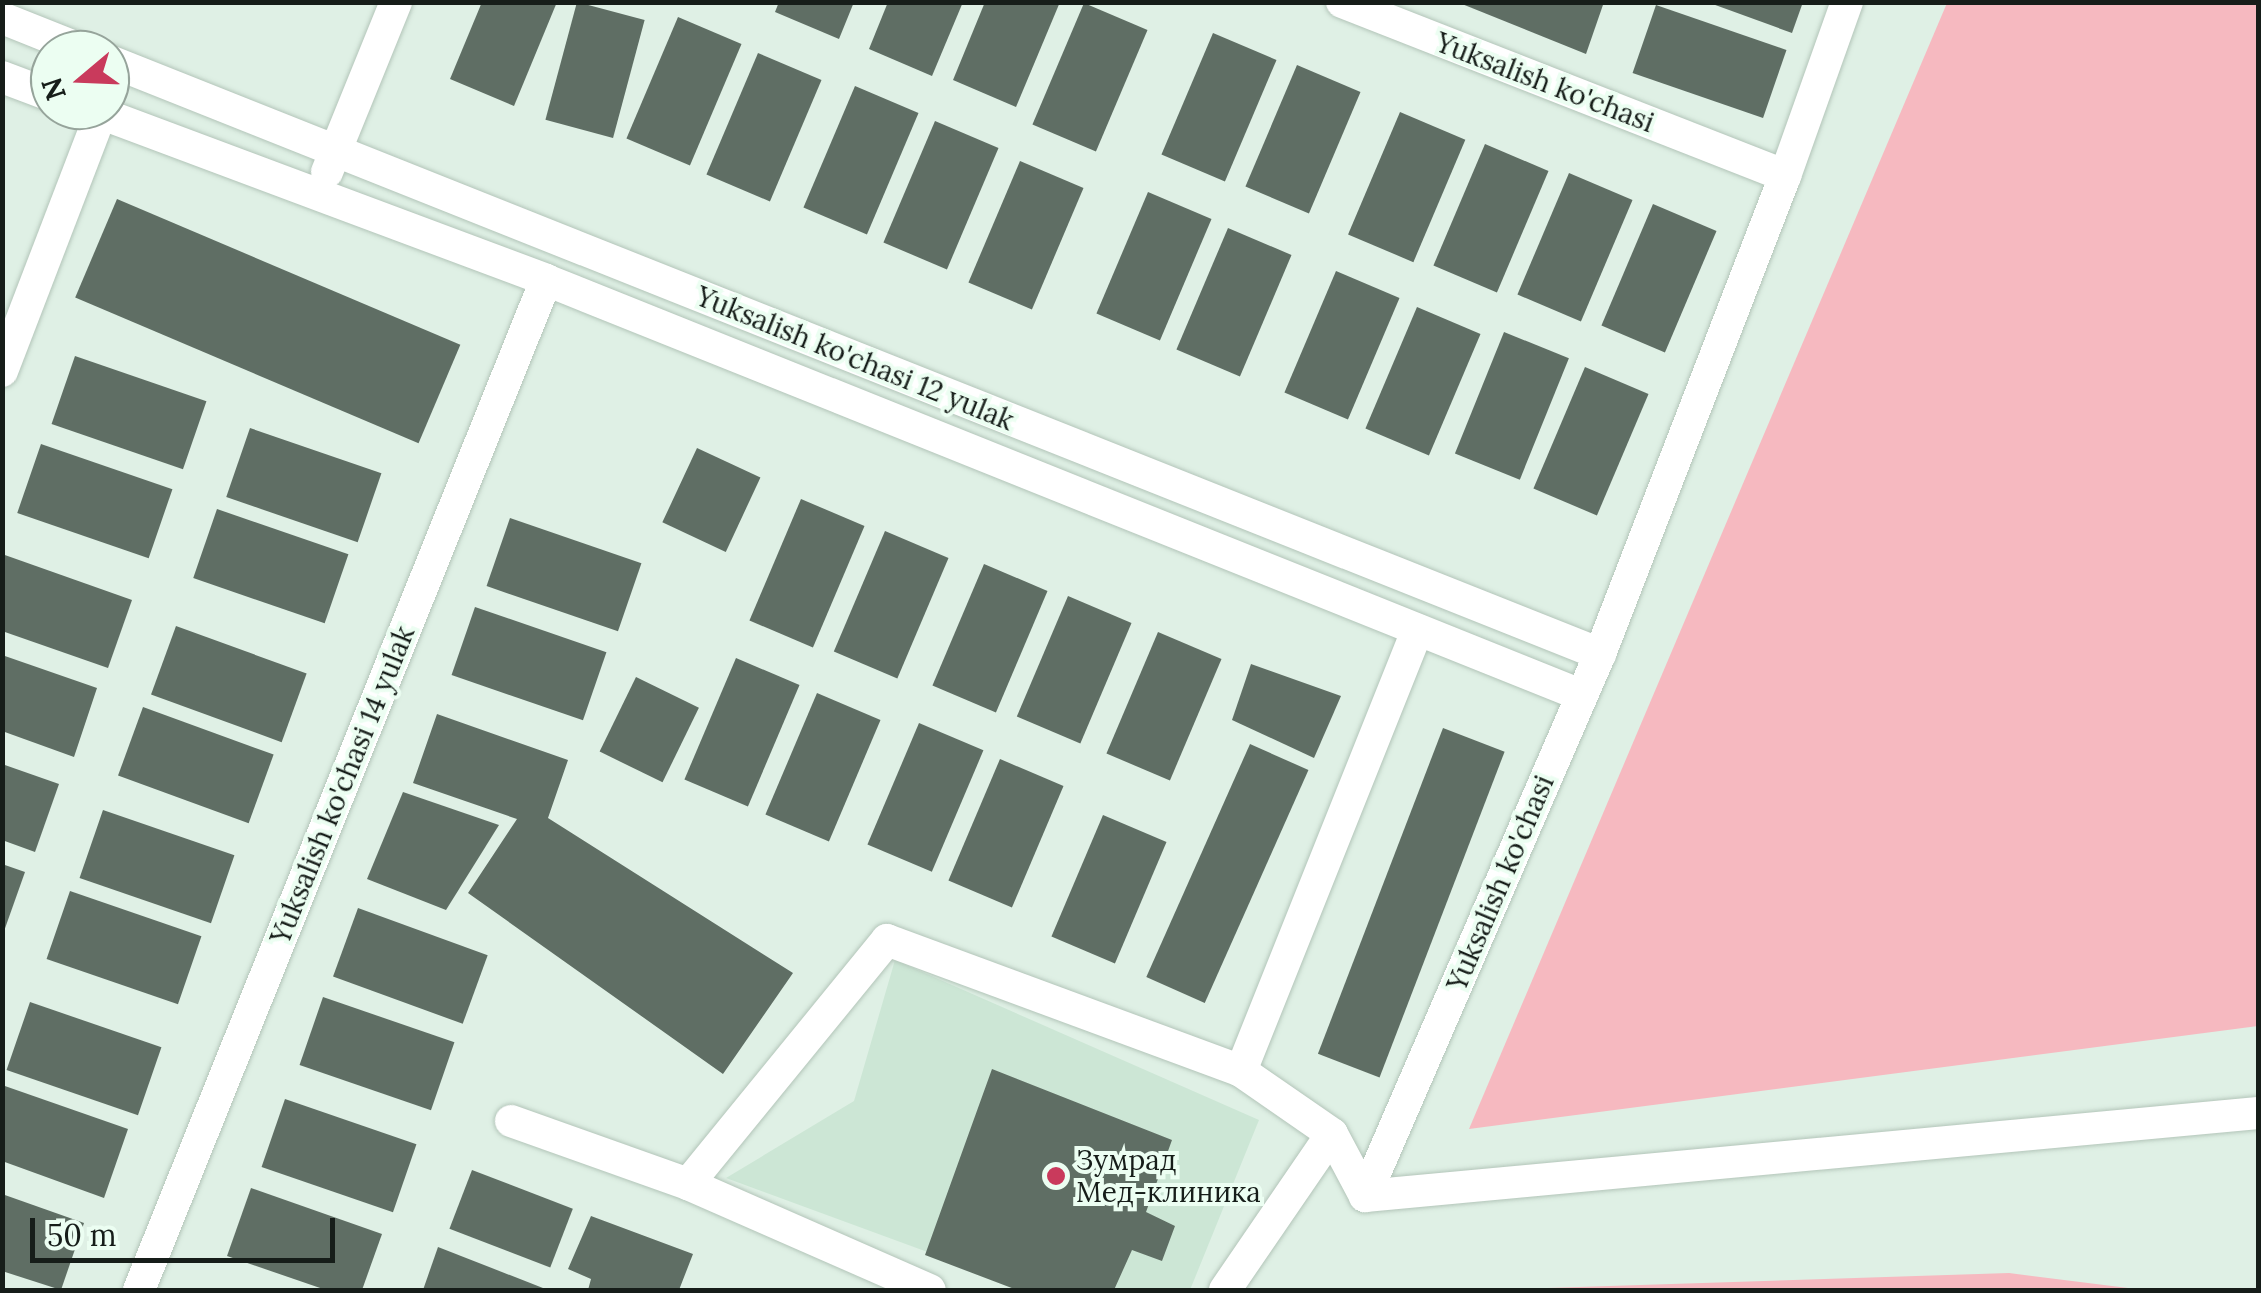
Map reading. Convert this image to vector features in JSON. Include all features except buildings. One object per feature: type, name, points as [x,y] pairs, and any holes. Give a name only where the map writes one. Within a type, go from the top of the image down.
[{"type":"street","points":[[321,196],[332,150],[396,2]]},
{"type":"street","name":"Yuksalish ko'chasi","points":[[1342,2],[1375,8],[1784,176],[1600,654],[1365,1196]]},
{"type":"street","points":[[1784,176],[1848,2]]},
{"type":"street","points":[[2,18],[32,30]]},
{"type":"street","name":"Yuksalish ko'chasi 12 yulak","points":[[130,69],[1600,654]]},
{"type":"street","points":[[2,77],[30,87]]},
{"type":"street","name":"Yuksalish ko'chasi 12 yulak","points":[[130,125],[546,280],[1581,695]]},
{"type":"street","points":[[2,372],[89,130]]},
{"type":"street","name":"Yuksalish ko'chasi 14 yulak","points":[[138,1290],[546,280]]},
{"type":"street","points":[[1241,1071],[1417,630]]},
{"type":"street","points":[[688,1184],[888,940],[1241,1071],[1332,1134],[1365,1196],[2258,1113]]},
{"type":"street","points":[[511,1121],[688,1184],[930,1290]]},
{"type":"street","points":[[1225,1290],[1332,1134]]},
{"type":"shaded area","points":[[1947,3],[2258,3],[2258,1026],[1469,1129]]},
{"type":"shaded area","points":[[895,960],[1259,1120],[1190,1290],[1031,1290],[726,1178],[854,1101]]},
{"type":"shaded area","points":[[2009,1273],[2144,1290],[1488,1290]]},
{"type":"place","name":"Зумрад Мед-клиника","points":[[1056,1176]]}]
